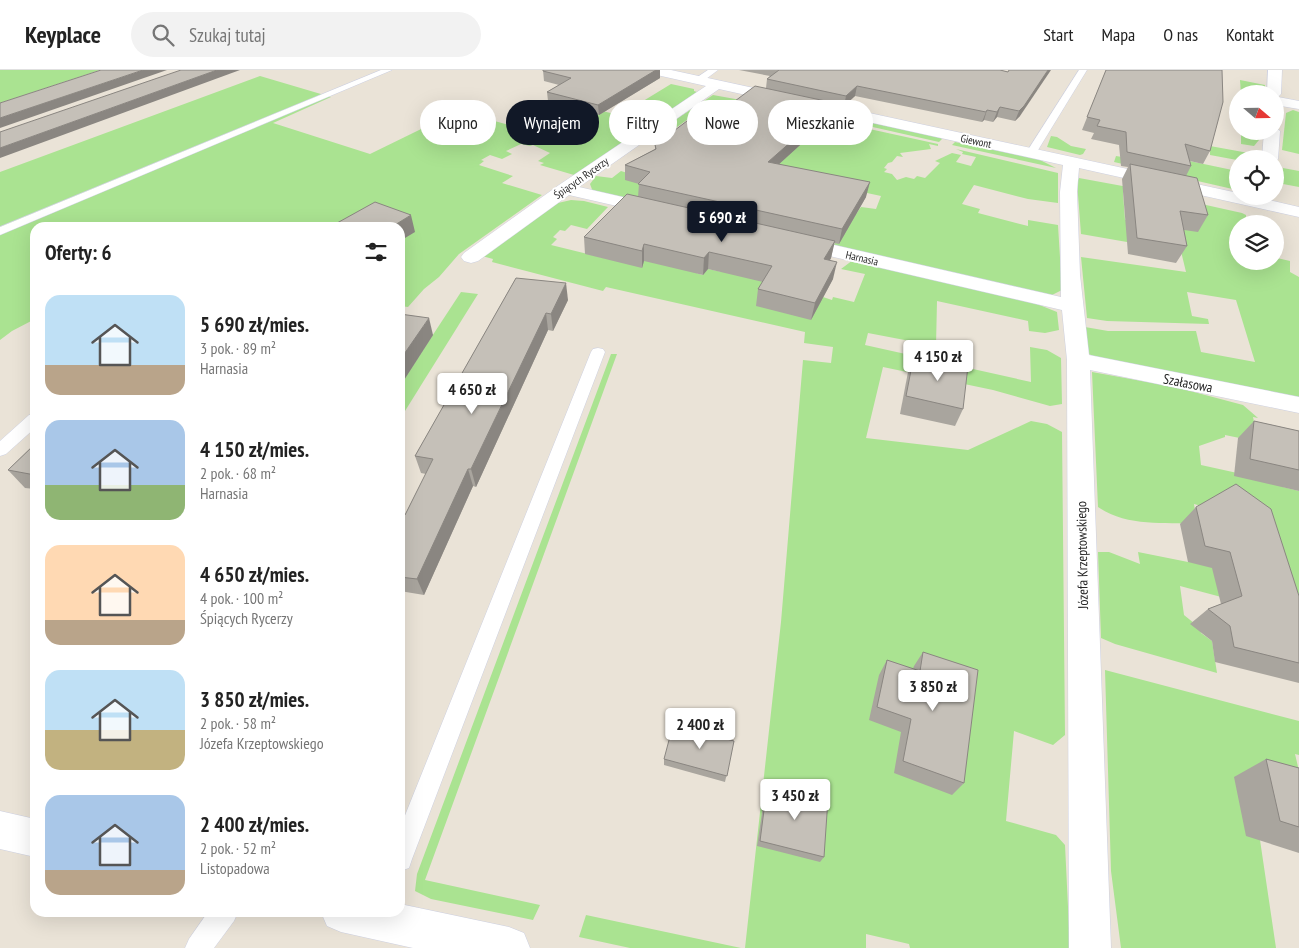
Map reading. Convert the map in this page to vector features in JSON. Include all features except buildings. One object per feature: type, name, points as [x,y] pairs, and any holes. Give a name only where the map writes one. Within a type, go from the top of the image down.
[{"type":"street","name":"Giewont","points":[[653,70],[699,80],[716,77],[1031,153],[1229,193]]},
{"type":"street","points":[[1274,85],[1275,70]]},
{"type":"street","name":"Śpiących Rycerzy","points":[[471,257],[716,77]]},
{"type":"street","points":[[1284,102],[1299,105]]},
{"type":"street","name":"Józefa Krzeptowskiego","points":[[1072,162],[1069,178],[1072,306],[1078,360],[1090,948]]},
{"type":"street","points":[[565,189],[674,214]]},
{"type":"street","name":"Giewont","points":[[1279,205],[1299,212]]},
{"type":"street","name":"Harnasia","points":[[778,238],[1072,306]]},
{"type":"street","name":"Szałasowa","points":[[1078,360],[1299,405]]},
{"type":"street","points":[[0,830],[30,837]]},
{"type":"street","points":[[374,917],[509,948]]},
{"type":"lane","points":[[0,230],[388,70]]},
{"type":"lane","points":[[1031,153],[1083,70]]},
{"type":"lane","points":[[405,846],[598,352]]},
{"type":"lane","points":[[0,450],[30,423]]},
{"type":"lane","points":[[198,948],[221,917]]},
{"type":"green space","points":[[0,70],[100,70],[0,103]]},
{"type":"green space","points":[[618,75],[655,81],[634,90],[597,100],[574,100]]},
{"type":"green space","points":[[260,76],[331,97],[273,123],[370,154],[420,130],[420,145],[496,145],[496,121],[506,124],[506,145],[519,145],[506,151],[512,154],[502,159],[490,155],[481,160],[484,161],[479,165],[513,176],[502,183],[542,195],[459,254],[439,277],[424,289],[408,307],[405,307],[405,222],[30,222],[30,322],[0,340],[0,172]]},
{"type":"green space","points":[[1240,80],[1265,85],[1240,85]]},
{"type":"green space","points":[[671,84],[694,89],[697,92],[677,105],[677,100],[645,100]]},
{"type":"green space","points":[[713,95],[741,100],[705,100]]},
{"type":"green space","points":[[599,110],[609,113],[609,145],[618,145],[574,175],[540,165],[544,163],[538,161],[550,153],[533,145],[599,145]]},
{"type":"green space","points":[[1293,110],[1299,112],[1299,154],[1282,150],[1286,113]]},
{"type":"green space","points":[[687,112],[687,120],[677,127],[677,119]]},
{"type":"green space","points":[[873,123],[941,138],[939,142],[873,127]]},
{"type":"green space","points":[[873,130],[938,144],[938,146],[929,144],[931,149],[900,153],[903,157],[897,156],[892,162],[888,163],[884,168],[887,169],[884,172],[892,174],[897,180],[906,177],[914,179],[917,176],[925,178],[940,163],[935,161],[952,153],[961,155],[956,162],[971,166],[976,157],[962,154],[963,152],[956,149],[1058,173],[1058,203],[1028,199],[974,185],[962,204],[980,209],[978,213],[1028,226],[1028,220],[1058,225],[1062,290],[1050,296],[833,246],[861,207],[876,209],[881,196],[867,193],[745,227],[593,192],[590,184],[596,176],[612,178],[621,171],[637,176],[671,148],[659,145],[677,145],[677,134],[687,134],[687,145],[758,145],[758,131],[768,131],[768,145],[873,145]]},
{"type":"green space","points":[[1144,134],[1232,150],[1229,150],[1229,159],[1210,155],[1210,150],[1161,155],[1229,169],[1229,188],[1114,162],[1116,156],[1134,159]]},
{"type":"green space","points":[[1051,136],[1057,137],[1071,146],[1086,149],[1080,155],[1047,147]]},
{"type":"green space","points":[[1241,140],[1259,140],[1254,146],[1241,144]]},
{"type":"green space","points":[[955,142],[1038,159],[1056,168],[952,145]]},
{"type":"green space","points":[[1284,168],[1299,171],[1299,187],[1284,184]]},
{"type":"green space","points":[[1079,178],[1128,187],[1123,193],[1125,220],[1197,203],[1246,215],[1229,215],[1229,270],[1284,270],[1284,260],[1290,261],[1290,272],[1299,277],[1299,400],[1108,364],[1087,353],[1085,327],[1108,331],[1196,331],[1201,352],[1255,362],[1236,300],[1187,292],[1192,316],[1208,319],[1209,324],[1107,321],[1087,318],[1081,257],[1186,272],[1179,243],[1127,242],[1081,234],[1077,182]]},
{"type":"green space","points":[[571,200],[608,207],[587,229],[571,225],[565,231],[560,230],[553,237],[557,239],[551,245],[608,259],[621,245],[702,275],[708,269],[722,272],[741,245],[823,297],[832,300],[833,297],[854,302],[865,274],[841,269],[853,260],[1037,304],[1057,312],[1059,330],[1045,333],[1029,331],[1028,321],[937,301],[936,346],[868,333],[865,345],[1031,382],[1030,347],[1047,350],[1061,358],[1062,404],[1050,406],[993,390],[883,367],[866,438],[968,450],[1031,421],[1047,424],[1062,432],[1065,735],[1053,745],[1014,731],[1006,821],[1056,835],[1065,845],[1070,948],[910,948],[909,944],[866,934],[866,948],[745,948],[781,622],[803,360],[831,363],[833,347],[804,343],[805,332],[606,287],[603,291],[492,262],[493,259],[482,256],[558,203]]},
{"type":"green space","points":[[461,292],[478,294],[405,411],[405,377]]},
{"type":"green space","points":[[611,354],[617,354],[425,880],[540,905],[533,920],[431,899],[415,891],[417,874]]},
{"type":"green space","points":[[1092,372],[1175,387],[1243,405],[1258,418],[1253,417],[1258,442],[1225,435],[1225,437],[1199,446],[1201,465],[1269,480],[1283,487],[1299,491],[1299,658],[1240,602],[1180,586],[1184,615],[1200,628],[1201,633],[1212,641],[1217,673],[1115,644],[1101,638],[1098,552],[1109,552],[1140,564],[1138,552],[1188,562],[1209,508],[1194,504],[1197,524],[1133,521],[1121,518],[1098,507]]},
{"type":"green space","points":[[1105,670],[1299,721],[1299,755],[1295,754],[1299,771],[1260,840],[1276,948],[1121,948],[1111,871]]},
{"type":"green space","points":[[586,915],[741,948],[630,948],[579,937]]}]
